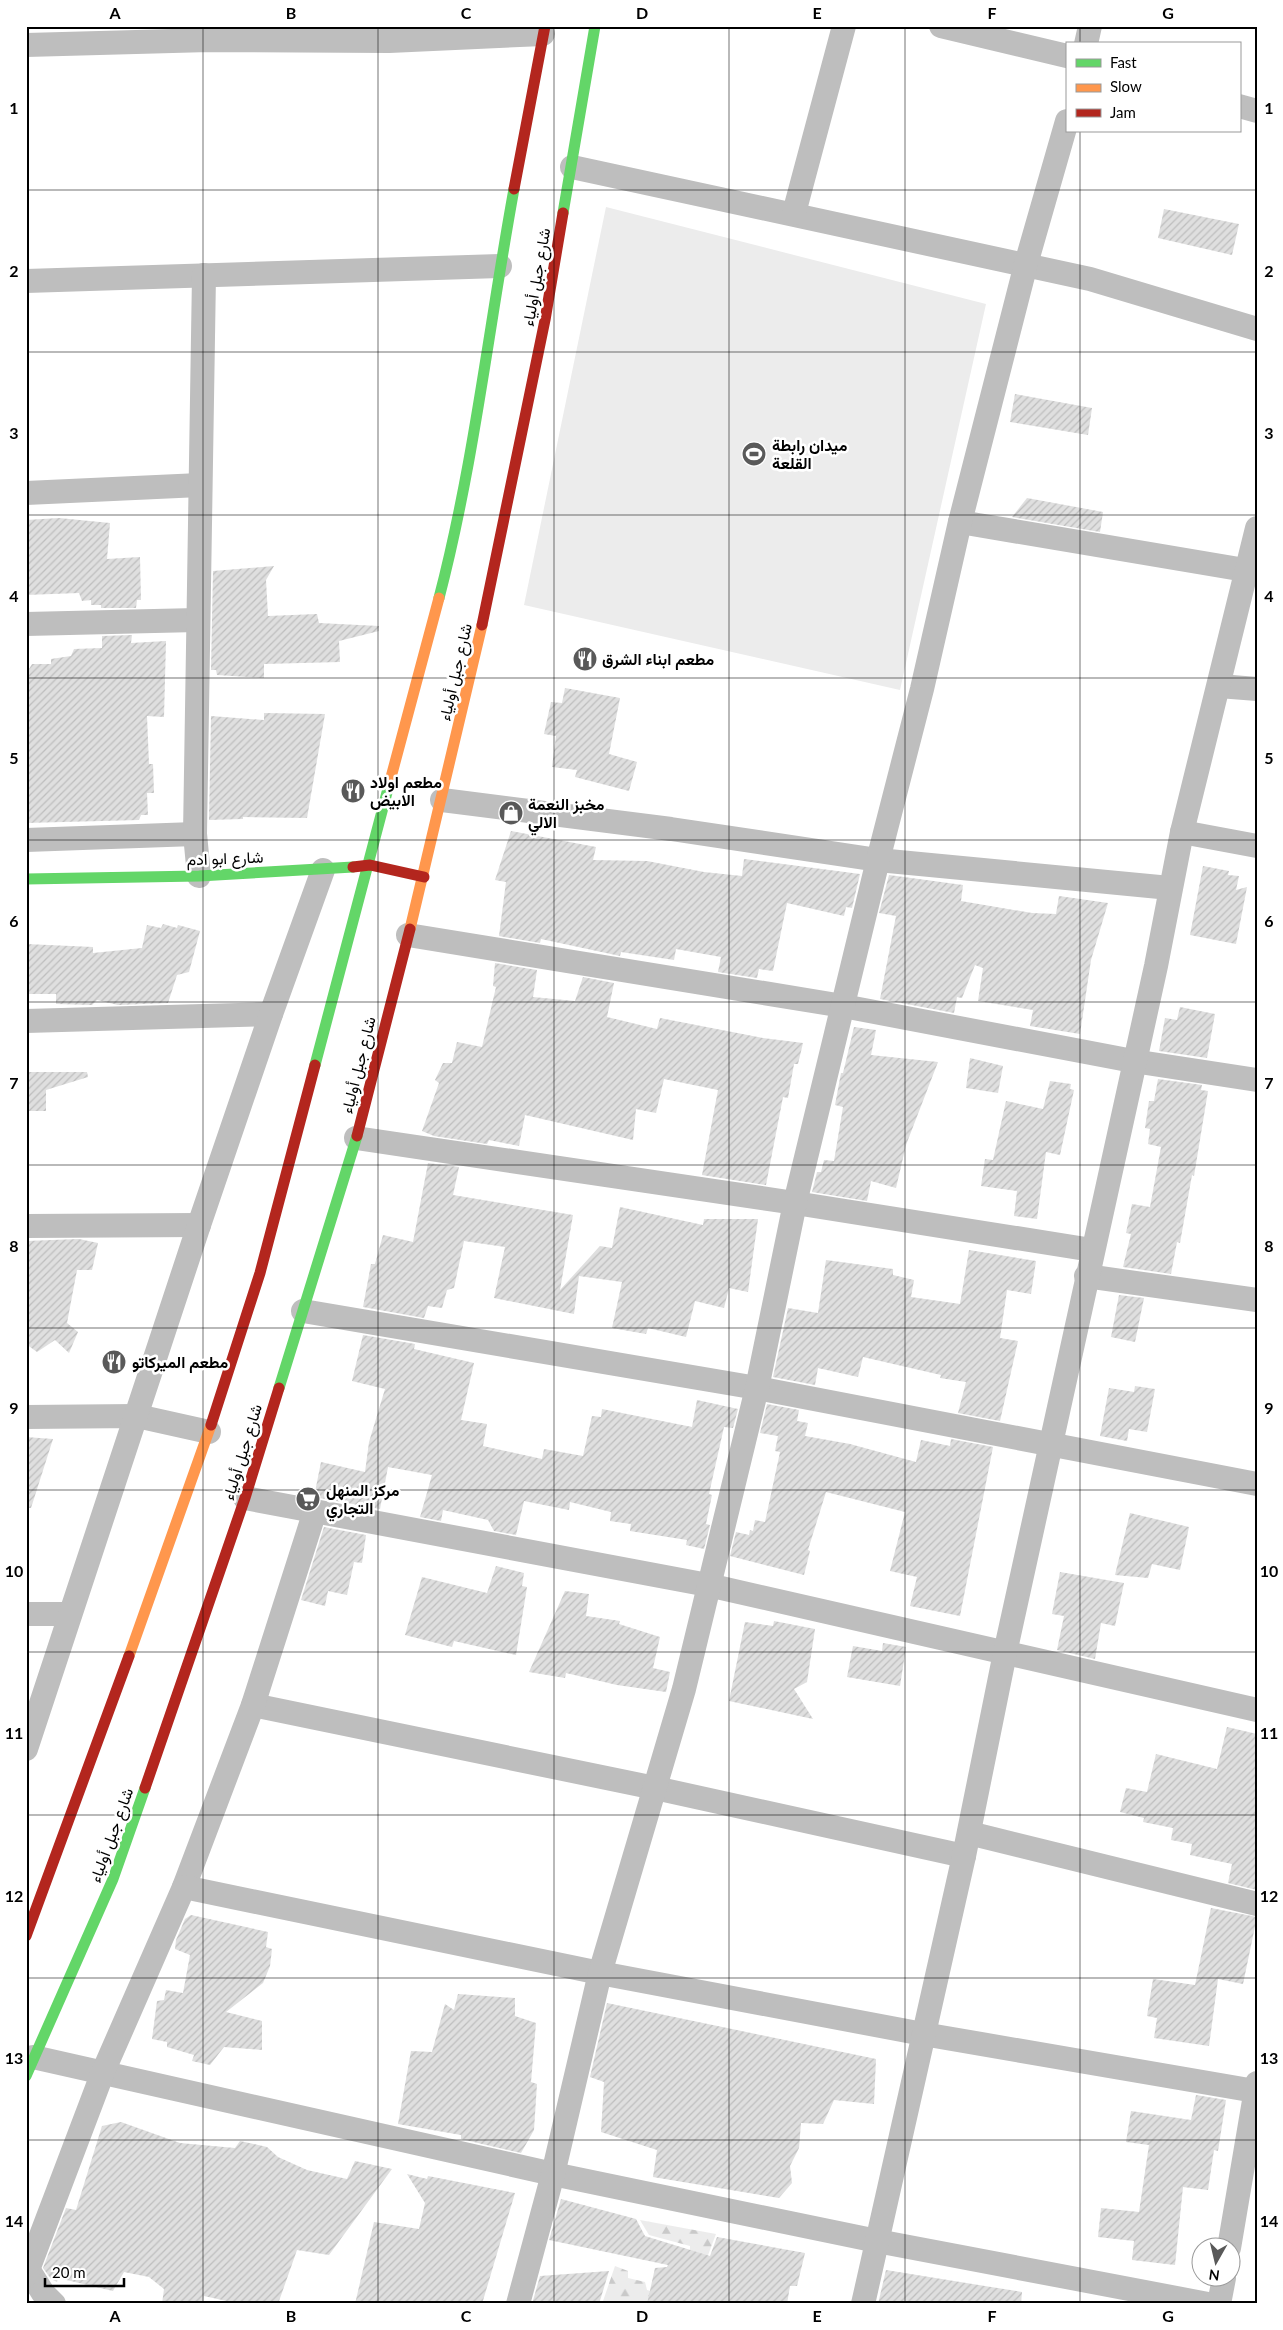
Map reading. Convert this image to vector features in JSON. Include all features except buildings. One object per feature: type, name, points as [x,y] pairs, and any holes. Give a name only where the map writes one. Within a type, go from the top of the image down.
[{"type":"main road","name":"شارع جبل أولياء","points":[[30,2066],[113,1879],[181,1688],[245,1498],[356,1138],[424,877],[488,600],[545,320],[596,26]]},
{"type":"main road","name":"شارع جبل أولياء","points":[[26,1936],[47,1883],[209,1432],[260,1273],[370,865],[440,594],[471,451],[500,266],[544,30]]},
{"type":"main road","name":"شارع ابو ادم","points":[[26,879],[199,876],[323,870],[370,865],[424,877]]},
{"type":"street","points":[[794,214],[844,26]]},
{"type":"street","points":[[941,26],[1066,56]]},
{"type":"street","points":[[1086,42],[1090,26]]},
{"type":"street","points":[[26,45],[544,30]]},
{"type":"street","points":[[1240,106],[1257,111]]},
{"type":"street","points":[[518,2304],[553,2174],[600,1973],[684,1688],[757,1388],[795,1203],[878,860],[922,689],[960,522],[1026,264],[1066,124]]},
{"type":"street","points":[[572,167],[1090,279],[1257,329]]},
{"type":"street","points":[[26,281],[500,266]]},
{"type":"street","points":[[199,876],[195,834],[204,276]]},
{"type":"street","points":[[26,493],[200,484]]},
{"type":"street","points":[[960,522],[1245,570]]},
{"type":"street","points":[[863,2304],[969,1833],[1005,1653],[1052,1445],[1086,1276],[1133,1061],[1156,966],[1182,832],[1219,686],[1245,570],[1257,528]]},
{"type":"street","points":[[26,624],[197,620]]},
{"type":"street","points":[[1219,686],[1257,689]]},
{"type":"street","points":[[442,800],[671,829],[878,860],[1170,888]]},
{"type":"street","points":[[1182,832],[1257,846]]},
{"type":"street","points":[[26,840],[195,834]]},
{"type":"street","points":[[26,1749],[199,1225],[271,1014],[323,870]]},
{"type":"street","points":[[408,936],[842,1006],[1133,1061],[1257,1080]]},
{"type":"street","points":[[26,1021],[271,1014]]},
{"type":"street","points":[[356,1138],[795,1203],[1092,1250]]},
{"type":"street","points":[[26,1226],[199,1225]]},
{"type":"street","points":[[1086,1276],[1257,1300]]},
{"type":"street","points":[[304,1311],[757,1388],[1257,1484]]},
{"type":"street","points":[[26,1417],[137,1416],[209,1432]]},
{"type":"street","points":[[245,1498],[708,1585],[1257,1710]]},
{"type":"street","points":[[54,2304],[43,2293],[27,2270],[103,2072],[184,1887],[253,1705],[315,1511]]},
{"type":"street","points":[[26,1614],[70,1614]]},
{"type":"street","points":[[253,1705],[655,1788],[964,1856]]},
{"type":"street","points":[[969,1833],[1257,1904]]},
{"type":"street","points":[[184,1887],[600,1973],[923,2034],[1256,2087],[1231,2238]]},
{"type":"street","points":[[30,2066],[103,2072],[553,2174],[877,2241],[1208,2304]]},
{"type":"street","points":[[1219,2304],[1222,2288]]},
{"type":"green space","name":"ميدان رابطة القلعة","points":[[606,207],[986,304],[900,690],[524,605]]},
{"type":"green space","points":[[640,2220],[716,2234],[707,2258],[690,2255],[690,2246],[649,2235]]},
{"type":"green space","points":[[615,2266],[628,2271],[628,2278],[645,2282],[647,2290],[654,2292],[656,2304],[602,2304]]},
{"type":"traffic: fast","points":[[563,213],[595,26]]},
{"type":"traffic: fast","points":[[439,598],[472,446],[514,189]]},
{"type":"traffic: fast","points":[[315,1065],[390,781]]},
{"type":"traffic: fast","points":[[26,879],[199,876],[353,867]]},
{"type":"traffic: fast","points":[[279,1388],[357,1136]]},
{"type":"traffic: fast","points":[[26,2076],[113,1879],[145,1788]]},
{"type":"traffic: slow","points":[[390,781],[439,598]]},
{"type":"traffic: slow","points":[[410,929],[482,625]]},
{"type":"traffic: slow","points":[[129,1656],[211,1425]]},
{"type":"traffic: jam","points":[[514,189],[545,26]]},
{"type":"traffic: jam","points":[[482,625],[545,320],[563,213]]},
{"type":"traffic: jam","points":[[353,867],[370,865],[424,877]]},
{"type":"traffic: jam","points":[[357,1136],[410,929]]},
{"type":"traffic: jam","points":[[211,1425],[260,1273],[315,1065]]},
{"type":"traffic: jam","points":[[145,1788],[245,1498],[279,1388]]},
{"type":"traffic: jam","points":[[26,1936],[129,1656]]},
{"type":"place","name":"ميدان رابطة القلعة","points":[[754,454]]},
{"type":"place","name":"مطعم ابناء الشرق","points":[[585,659]]},
{"type":"place","name":"مطعم اولاد الابيض","points":[[353,791]]},
{"type":"place","name":"مخبز النعمة الالي","points":[[511,813]]},
{"type":"place","name":"مطعم الميركاتو","points":[[114,1362]]},
{"type":"place","name":"مركز المنهل التجاري","points":[[308,1499]]}]
